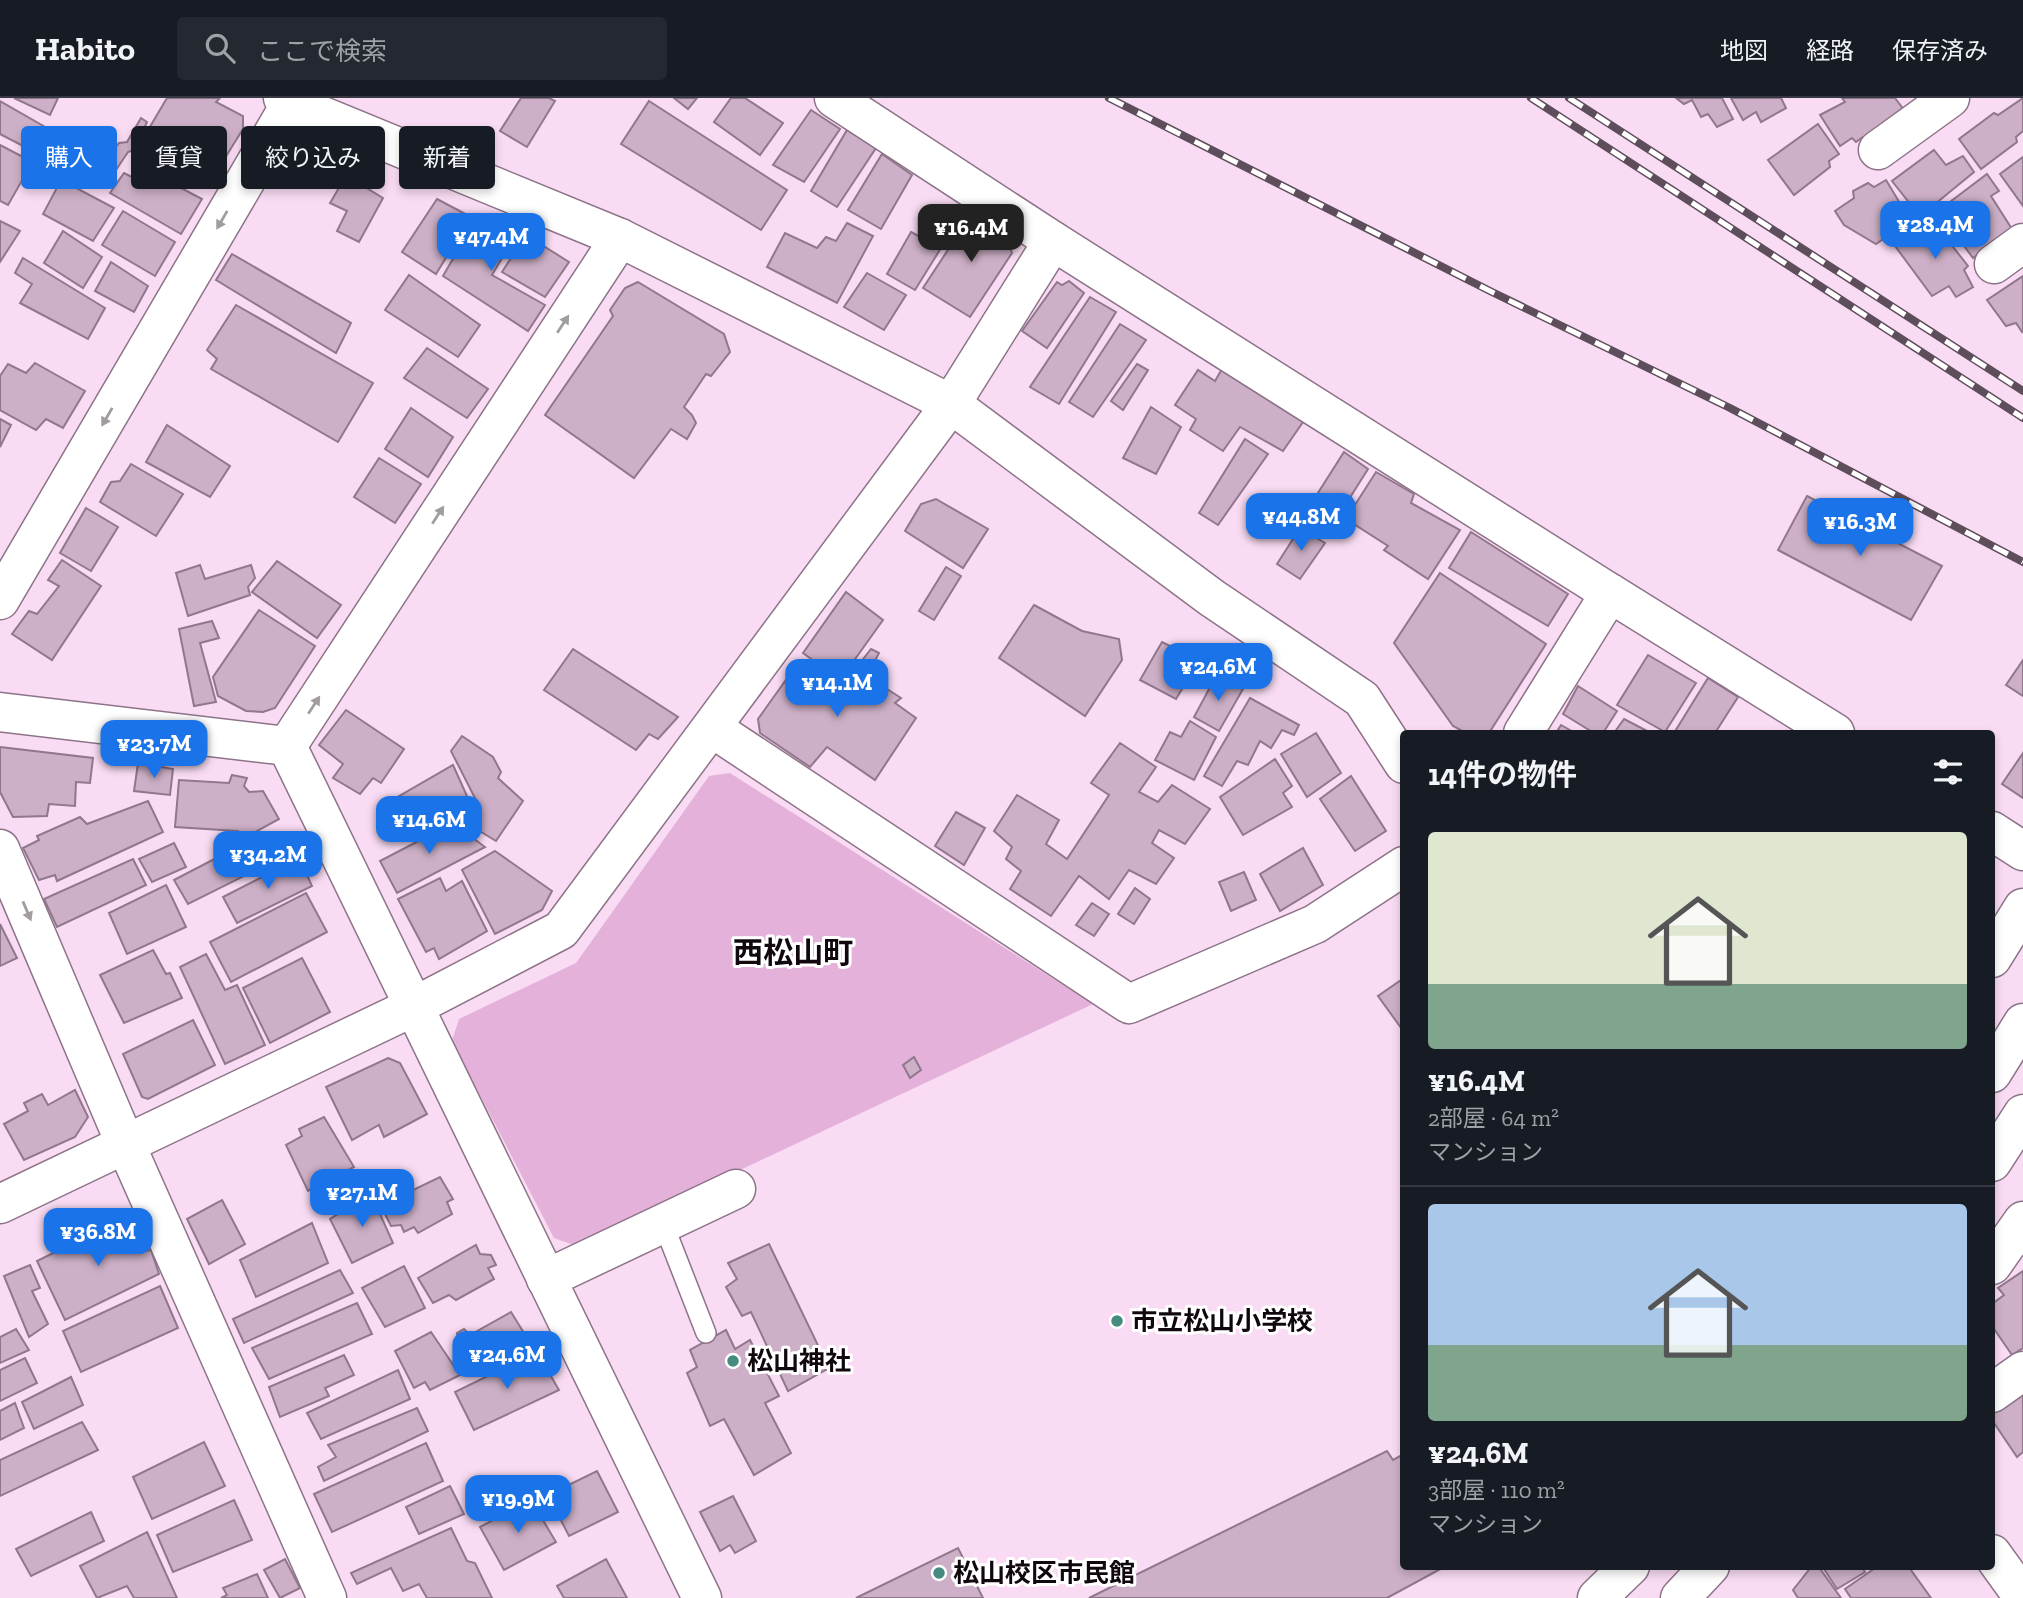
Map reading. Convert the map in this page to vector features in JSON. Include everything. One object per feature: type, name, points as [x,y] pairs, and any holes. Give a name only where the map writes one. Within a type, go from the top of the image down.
[{"type":"street","points":[[834,98],[1053,242],[1830,730]]},
{"type":"street","points":[[1878,150],[1950,98]]},
{"type":"street","points":[[0,600],[289,100],[620,238],[951,404],[1212,598],[1362,699],[1400,758]]},
{"type":"street","points":[[287,746],[620,238]]},
{"type":"street","points":[[0,1204],[412,1007],[561,930],[951,404],[1053,242]]},
{"type":"street","points":[[1526,730],[1610,593]]},
{"type":"street","points":[[0,712],[287,746]]},
{"type":"street","points":[[712,728],[1129,1004],[1315,924],[1400,869]]},
{"type":"street","points":[[287,746],[702,1598]]},
{"type":"street","points":[[1995,833],[2023,851]]},
{"type":"street","points":[[0,849],[125,1143],[327,1598]]},
{"type":"street","points":[[1995,953],[2023,908]]},
{"type":"street","points":[[1995,1068],[2023,1023]]},
{"type":"street","points":[[1995,1157],[2023,1114]]},
{"type":"street","points":[[546,1279],[736,1189]]},
{"type":"street","points":[[1995,1261],[2023,1221]]},
{"type":"street","points":[[1995,1391],[2023,1371]]},
{"type":"street","points":[[1995,1558],[2020,1587]]},
{"type":"street","points":[[1597,1598],[1626,1570]]},
{"type":"street","points":[[1680,1598],[1706,1570]]},
{"type":"lane","points":[[663,1223],[706,1334]]},
{"type":"shaded area","points":[[730,773],[1093,1004],[738,1171],[582,1248],[554,1238],[452,1041],[459,1019],[576,963],[709,776]]},
{"type":"building","points":[[14,98],[58,98],[50,115]]},
{"type":"building","points":[[167,98],[220,98],[216,102],[243,116],[241,132],[227,155],[227,126],[150,126]]},
{"type":"building","points":[[521,98],[549,98],[555,101],[527,147],[500,131]]},
{"type":"building","points":[[674,98],[697,98],[688,109]]},
{"type":"building","points":[[731,98],[745,98],[783,123],[760,155],[714,122]]},
{"type":"building","points":[[1676,98],[1722,98],[1733,119],[1717,127],[1708,114],[1701,117],[1692,100],[1684,104]]},
{"type":"building","points":[[1731,98],[1781,98],[1786,108],[1761,122],[1756,112],[1743,120]]},
{"type":"building","points":[[1842,98],[1895,98],[1904,110],[1865,139],[1863,137],[1856,142],[1852,138],[1840,146],[1820,115],[1845,102]]},
{"type":"building","points":[[2023,98],[2023,131],[2016,137],[2017,142],[1981,169],[1959,139],[1994,113],[1998,115]]},
{"type":"building","points":[[0,101],[44,126],[21,126],[21,145],[0,134]]},
{"type":"building","points":[[649,101],[787,190],[761,230],[621,144]]},
{"type":"building","points":[[811,110],[840,129],[804,182],[773,165]]},
{"type":"building","points":[[141,118],[147,122],[145,126],[136,126]]},
{"type":"building","points":[[1818,124],[1839,154],[1829,161],[1830,167],[1794,195],[1768,160]]},
{"type":"building","points":[[847,130],[876,148],[837,207],[811,191]]},
{"type":"building","points":[[131,135],[131,151],[117,168],[117,146],[127,142]]},
{"type":"building","points":[[0,145],[21,156],[21,182],[8,205],[0,201]]},
{"type":"building","points":[[1934,150],[1946,165],[1963,156],[1974,172],[1924,213],[1919,206],[1915,210],[1892,181]]},
{"type":"building","points":[[882,154],[912,175],[881,229],[848,210]]},
{"type":"building","points":[[2023,157],[2023,206],[2000,174]]},
{"type":"building","points":[[124,173],[131,177],[131,189],[183,189],[202,199],[181,234],[110,193],[117,189],[117,183]]},
{"type":"building","points":[[1987,174],[1999,191],[1991,196],[2012,229],[1973,258],[1938,211]]},
{"type":"building","points":[[1886,180],[1910,220],[1876,244],[1844,225],[1835,211],[1854,198],[1853,191],[1868,183],[1874,187]]},
{"type":"building","points":[[56,189],[78,189],[114,208],[93,241],[43,214]]},
{"type":"building","points":[[338,189],[368,189],[383,198],[359,242],[337,231],[347,211],[330,203]]},
{"type":"building","points":[[437,199],[471,217],[436,274],[402,252]]},
{"type":"building","points":[[974,210],[1003,226],[1012,253],[970,317],[923,288]]},
{"type":"building","points":[[123,211],[175,242],[155,276],[102,245]]},
{"type":"building","points":[[479,214],[517,233],[492,275],[545,305],[528,331],[443,276]]},
{"type":"building","points":[[1932,220],[1968,266],[1964,270],[1973,287],[1956,297],[1949,286],[1932,296],[1895,246]]},
{"type":"building","points":[[0,221],[20,231],[0,262]]},
{"type":"building","points":[[847,223],[873,236],[837,303],[767,267],[785,233],[817,248],[826,237],[836,241]]},
{"type":"building","points":[[63,231],[102,257],[83,288],[44,263]]},
{"type":"building","points":[[911,232],[941,248],[915,290],[887,274]]},
{"type":"building","points":[[526,235],[569,262],[545,297],[502,272]]},
{"type":"building","points":[[232,254],[351,323],[336,353],[216,280]]},
{"type":"building","points":[[23,258],[105,308],[88,339],[20,303],[32,284],[15,273]]},
{"type":"building","points":[[111,262],[148,286],[134,312],[95,291]]},
{"type":"building","points":[[867,273],[906,295],[884,330],[844,307]]},
{"type":"building","points":[[409,275],[480,325],[458,357],[385,310]]},
{"type":"building","points":[[2023,276],[2022,332],[2016,323],[2006,326],[1987,300]]},
{"type":"building","points":[[1069,281],[1084,293],[1047,348],[1022,331],[1057,282],[1062,285]]},
{"type":"building","points":[[638,282],[724,334],[730,352],[711,376],[706,374],[684,407],[696,423],[687,439],[671,429],[634,478],[545,415],[613,316],[610,310],[625,288]]},
{"type":"building","points":[[1090,297],[1116,312],[1059,404],[1030,387]]},
{"type":"building","points":[[236,305],[373,383],[338,442],[211,369],[217,359],[207,350]]},
{"type":"building","points":[[1120,324],[1146,340],[1093,417],[1069,402]]},
{"type":"building","points":[[427,348],[488,389],[467,418],[404,378]]},
{"type":"building","points":[[35,363],[85,391],[63,428],[46,419],[36,430],[0,410],[0,376],[8,364],[26,373]]},
{"type":"building","points":[[1137,364],[1148,370],[1123,410],[1111,401]]},
{"type":"building","points":[[1222,369],[1303,422],[1283,451],[1240,427],[1223,451],[1190,430],[1196,419],[1175,405],[1198,370],[1215,381]]},
{"type":"building","points":[[1151,407],[1181,427],[1156,474],[1123,458]]},
{"type":"building","points":[[411,408],[453,437],[428,477],[385,449]]},
{"type":"building","points":[[0,419],[11,425],[0,447]]},
{"type":"building","points":[[167,425],[230,466],[210,497],[146,462]]},
{"type":"building","points":[[1245,439],[1268,454],[1218,525],[1199,513]]},
{"type":"building","points":[[1344,452],[1368,469],[1327,534],[1302,518]]},
{"type":"building","points":[[379,458],[421,484],[395,523],[354,497]]},
{"type":"building","points":[[131,464],[183,494],[156,536],[100,502],[111,482],[120,481]]},
{"type":"building","points":[[1376,472],[1414,494],[1411,503],[1460,530],[1428,579],[1384,550],[1388,546],[1346,519]]},
{"type":"building","points":[[1807,496],[1942,566],[1911,620],[1778,550]]},
{"type":"building","points":[[936,499],[988,529],[963,568],[905,531],[921,504]]},
{"type":"building","points":[[86,508],[118,527],[91,571],[60,553]]},
{"type":"building","points":[[1300,528],[1325,543],[1300,579],[1277,564]]},
{"type":"building","points":[[1471,532],[1568,594],[1548,626],[1449,568]]},
{"type":"building","points":[[62,560],[101,586],[52,660],[12,634],[29,611],[37,614],[59,586],[48,580]]},
{"type":"building","points":[[277,561],[341,605],[317,638],[252,592]]},
{"type":"building","points":[[200,565],[205,579],[251,565],[255,578],[248,587],[250,595],[188,616],[176,573]]},
{"type":"building","points":[[946,567],[961,576],[934,620],[919,611]]},
{"type":"building","points":[[1440,573],[1546,644],[1491,730],[1460,730],[1453,726],[1394,643]]},
{"type":"building","points":[[846,592],[883,620],[840,680],[803,653]]},
{"type":"building","points":[[1034,605],[1082,631],[1119,639],[1122,660],[1085,716],[999,658]]},
{"type":"building","points":[[259,610],[315,646],[275,708],[263,712],[246,711],[218,696],[213,677]]},
{"type":"building","points":[[212,621],[219,638],[200,643],[216,702],[194,706],[179,629]]},
{"type":"building","points":[[1162,642],[1199,661],[1176,699],[1140,680]]},
{"type":"building","points":[[573,649],[678,717],[658,739],[649,734],[636,750],[544,690]]},
{"type":"building","points":[[871,649],[879,653],[867,676],[901,698],[895,703],[916,718],[875,780],[827,747],[810,767],[760,733],[758,719],[798,663],[838,691]]},
{"type":"building","points":[[1648,655],[1696,683],[1666,730],[1661,730],[1617,705]]},
{"type":"building","points":[[2023,660],[2023,696],[2006,685]]},
{"type":"building","points":[[1216,676],[1243,689],[1219,731],[1194,717]]},
{"type":"building","points":[[1708,678],[1738,697],[1717,730],[1676,730]]},
{"type":"building","points":[[1578,686],[1617,711],[1605,730],[1589,730],[1563,714]]},
{"type":"building","points":[[1250,698],[1299,725],[1294,735],[1282,730],[1271,748],[1260,741],[1248,765],[1237,761],[1222,786],[1204,776]]},
{"type":"building","points":[[346,710],[404,749],[381,783],[373,778],[360,794],[333,778],[343,764],[319,745]]},
{"type":"building","points":[[1624,719],[1645,730],[1616,730]]},
{"type":"building","points":[[1190,721],[1216,737],[1194,780],[1155,760],[1170,732],[1181,737]]},
{"type":"building","points":[[1316,733],[1341,773],[1307,797],[1281,754]]},
{"type":"building","points":[[462,736],[493,757],[501,772],[498,778],[523,801],[496,841],[468,824],[480,808],[451,751]]},
{"type":"building","points":[[1120,743],[1156,767],[1139,792],[1158,802],[1172,785],[1210,809],[1185,844],[1159,830],[1152,843],[1174,858],[1156,884],[1129,870],[1109,899],[1079,876],[1051,916],[1010,889],[1021,871],[1006,859],[1012,847],[994,831],[1017,795],[1059,820],[1046,844],[1067,859],[1109,795],[1091,783]]},
{"type":"building","points":[[0,747],[93,758],[90,783],[76,782],[75,806],[49,804],[47,816],[13,817],[0,792]]},
{"type":"building","points":[[2023,753],[2023,798],[2002,784]]},
{"type":"building","points":[[1275,759],[1292,786],[1283,793],[1292,807],[1243,835],[1220,797]]},
{"type":"building","points":[[138,763],[173,769],[170,795],[134,791]]},
{"type":"building","points":[[453,765],[471,805],[404,835],[389,802]]},
{"type":"building","points":[[232,775],[247,778],[244,786],[249,792],[263,791],[279,819],[242,839],[238,831],[175,827],[179,780],[229,783]]},
{"type":"building","points":[[1351,776],[1386,831],[1355,851],[1320,799]]},
{"type":"building","points":[[148,801],[163,832],[57,881],[55,875],[39,880],[23,848],[39,840],[37,836],[80,817],[87,824]]},
{"type":"building","points":[[956,812],[985,828],[964,865],[935,846]]},
{"type":"building","points":[[453,823],[485,847],[397,893],[380,861]]},
{"type":"building","points":[[253,839],[264,866],[188,904],[174,880]]},
{"type":"building","points":[[174,843],[186,867],[152,882],[139,859]]},
{"type":"building","points":[[1303,848],[1323,885],[1280,911],[1260,874]]},
{"type":"building","points":[[495,851],[552,891],[542,910],[495,934],[462,870]]},
{"type":"building","points":[[299,858],[312,886],[237,923],[223,897]]},
{"type":"building","points":[[133,859],[146,885],[57,927],[44,899]]},
{"type":"building","points":[[1244,872],[1256,900],[1231,911],[1219,882]]},
{"type":"building","points":[[440,878],[446,891],[462,881],[487,931],[439,959],[434,948],[426,952],[398,899]]},
{"type":"building","points":[[166,885],[186,927],[127,954],[109,913]]},
{"type":"building","points":[[1135,888],[1150,899],[1134,924],[1118,914]]},
{"type":"building","points":[[306,893],[327,932],[231,982],[210,942]]},
{"type":"building","points":[[1092,903],[1109,914],[1094,936],[1076,925]]},
{"type":"building","points":[[0,924],[17,958],[0,966]]},
{"type":"building","points":[[153,950],[166,974],[170,973],[182,998],[124,1023],[100,975]]},
{"type":"building","points":[[206,954],[225,990],[237,985],[265,1045],[225,1064],[180,967]]},
{"type":"building","points":[[302,958],[330,1012],[270,1043],[243,988]]},
{"type":"building","points":[[1400,981],[1400,1026],[1378,996]]},
{"type":"building","points":[[193,1020],[215,1065],[148,1099],[142,1097],[123,1054]]},
{"type":"building","points":[[914,1057],[921,1070],[910,1078],[903,1065]]},
{"type":"building","points":[[388,1058],[400,1063],[427,1114],[384,1137],[379,1125],[352,1140],[326,1087]]},
{"type":"building","points":[[75,1090],[88,1117],[75,1137],[24,1160],[4,1124],[28,1111],[24,1103],[42,1094],[48,1105]]},
{"type":"building","points":[[324,1117],[354,1167],[308,1191],[286,1145],[302,1136],[299,1129]]},
{"type":"building","points":[[440,1177],[453,1199],[447,1202],[452,1214],[418,1233],[414,1227],[404,1232],[401,1225],[391,1226],[382,1208],[386,1205],[384,1193],[401,1185],[407,1193]]},
{"type":"building","points":[[371,1194],[393,1243],[352,1263],[330,1219]]},
{"type":"building","points":[[222,1200],[245,1244],[209,1264],[187,1219]]},
{"type":"building","points":[[128,1216],[145,1251],[151,1250],[159,1274],[65,1320],[37,1261]]},
{"type":"building","points":[[312,1223],[328,1263],[256,1297],[240,1260]]},
{"type":"building","points":[[769,1244],[829,1368],[788,1391],[751,1312],[742,1316],[726,1287],[737,1279],[728,1263]]},
{"type":"building","points":[[476,1245],[480,1254],[491,1255],[496,1265],[488,1268],[494,1279],[456,1300],[449,1295],[433,1303],[418,1278]]},
{"type":"building","points":[[30,1265],[40,1288],[32,1291],[48,1324],[29,1337],[4,1276]]},
{"type":"building","points":[[404,1266],[425,1308],[385,1327],[362,1288]]},
{"type":"building","points":[[340,1270],[353,1293],[244,1343],[233,1319]]},
{"type":"building","points":[[2023,1271],[2023,1348],[2012,1355],[1995,1330],[1995,1302],[2004,1295],[1998,1288]]},
{"type":"building","points":[[160,1286],[178,1328],[81,1372],[63,1331]]},
{"type":"building","points":[[357,1303],[372,1334],[269,1379],[252,1348]]},
{"type":"building","points":[[511,1312],[529,1341],[469,1372],[454,1346],[458,1341],[457,1333],[464,1329],[470,1335]]},
{"type":"building","points":[[16,1329],[29,1350],[0,1363],[0,1337]]},
{"type":"building","points":[[726,1330],[735,1349],[750,1340],[779,1396],[765,1403],[791,1453],[754,1475],[724,1419],[710,1426],[687,1373],[697,1367],[690,1350]]},
{"type":"building","points":[[431,1332],[460,1375],[430,1390],[425,1382],[414,1388],[395,1351]]},
{"type":"building","points":[[537,1352],[559,1390],[474,1430],[455,1392]]},
{"type":"building","points":[[344,1355],[354,1375],[325,1388],[329,1396],[280,1417],[269,1387]]},
{"type":"building","points":[[25,1358],[37,1383],[0,1401],[0,1370]]},
{"type":"building","points":[[398,1370],[410,1399],[321,1439],[307,1413]]},
{"type":"building","points":[[71,1377],[83,1405],[34,1429],[22,1402]]},
{"type":"building","points":[[2023,1393],[2023,1452],[2017,1457],[1995,1424],[1995,1412]]},
{"type":"building","points":[[15,1403],[24,1428],[0,1440],[0,1411]]},
{"type":"building","points":[[417,1408],[428,1431],[324,1481],[318,1467],[336,1457],[328,1445]]},
{"type":"building","points":[[82,1422],[98,1450],[0,1496],[0,1460]]},
{"type":"building","points":[[204,1442],[225,1486],[152,1519],[133,1477]]},
{"type":"building","points":[[426,1443],[443,1481],[332,1532],[314,1494]]},
{"type":"building","points":[[1387,1451],[1393,1460],[1400,1456],[1400,1570],[1439,1570],[1387,1598],[1089,1598]]},
{"type":"building","points":[[597,1471],[618,1512],[569,1536],[548,1495]]},
{"type":"building","points":[[450,1486],[464,1514],[419,1534],[406,1507]]},
{"type":"building","points":[[733,1496],[756,1541],[735,1553],[730,1545],[720,1551],[700,1512]]},
{"type":"building","points":[[234,1500],[252,1540],[173,1572],[157,1535]]},
{"type":"building","points":[[531,1500],[556,1542],[504,1570],[480,1527]]},
{"type":"building","points":[[91,1512],[104,1541],[31,1576],[16,1549]]},
{"type":"building","points":[[451,1528],[467,1561],[475,1563],[492,1598],[427,1598],[419,1584],[403,1591],[391,1568],[357,1584],[351,1573]]},
{"type":"building","points":[[147,1532],[177,1598],[134,1598],[127,1586],[97,1598],[80,1566]]},
{"type":"building","name":"松山校区市民館","points":[[958,1548],[983,1598],[856,1598]]},
{"type":"building","points":[[285,1559],[300,1588],[280,1598],[264,1570]]},
{"type":"building","points":[[606,1559],[627,1598],[564,1598],[557,1586]]},
{"type":"building","points":[[1809,1570],[1821,1570],[1841,1598],[1798,1598],[1793,1590]]},
{"type":"building","points":[[1825,1570],[1864,1570],[1865,1572],[1837,1589]]},
{"type":"building","points":[[1872,1570],[1911,1570],[1931,1598],[1851,1598],[1845,1589]]},
{"type":"building","points":[[257,1574],[268,1598],[221,1598],[227,1595],[223,1588]]},
{"type":"railway","points":[[1109,98],[1492,292],[1730,408],[2023,562]]},
{"type":"railway","points":[[1531,98],[2023,418]]},
{"type":"railway","points":[[1569,98],[2023,391]]},
{"type":"place","name":"市立松山小学校","points":[[1117,1321]]},
{"type":"place","name":"松山神社","points":[[733,1361]]},
{"type":"place","name":"松山校区市民館","points":[[939,1573]]},
{"type":"district","name":"西松山町","points":[[793,953]]}]
